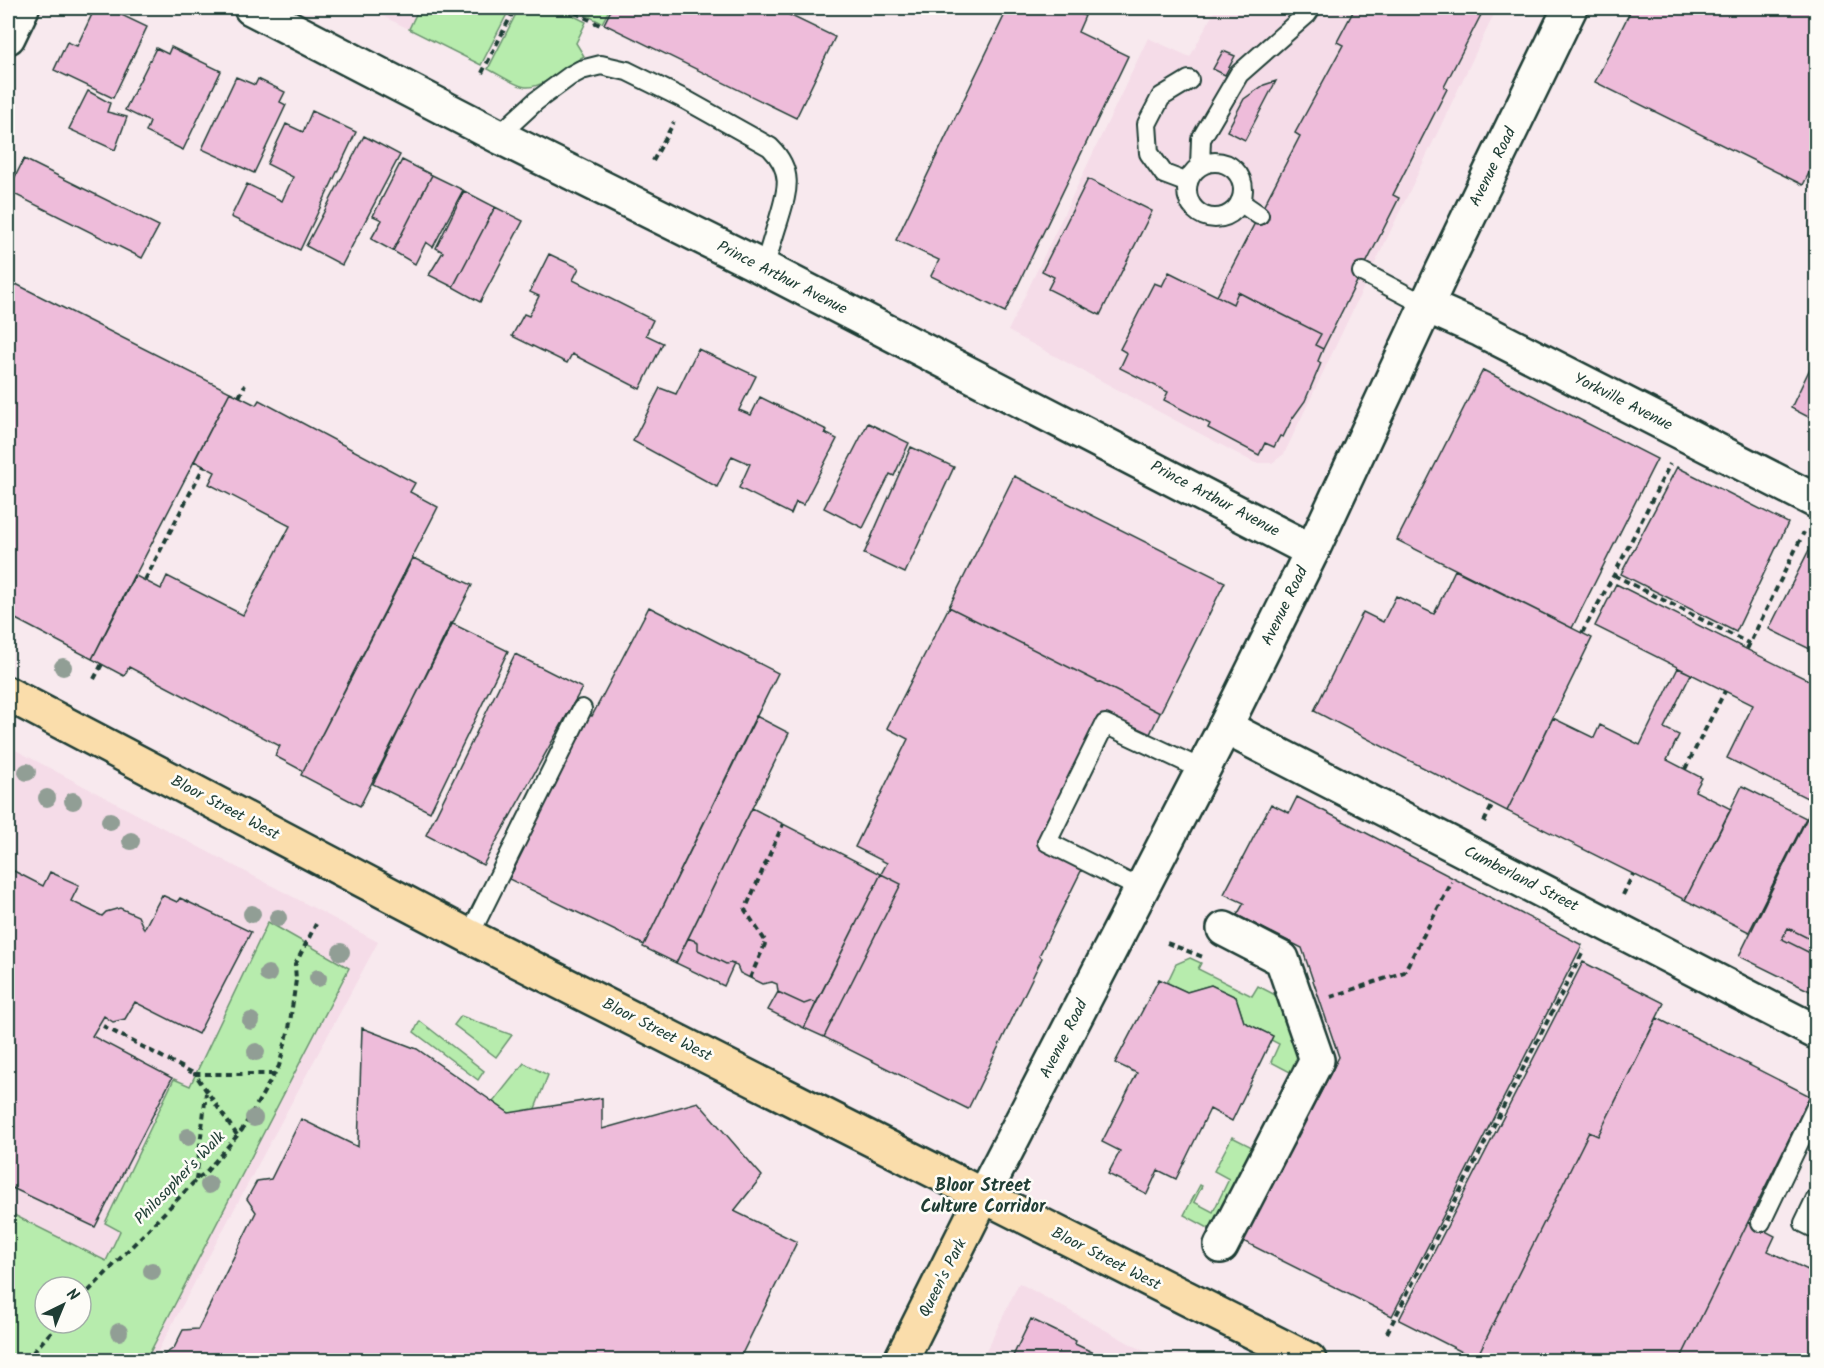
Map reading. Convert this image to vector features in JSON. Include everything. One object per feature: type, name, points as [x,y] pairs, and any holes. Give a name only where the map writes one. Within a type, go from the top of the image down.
[{"type":"main road","name":"Bloor Street West","points":[[8,694],[469,936],[1309,1360]]},
{"type":"main road","name":"Queen's Park","points":[[902,1360],[983,1196]]},
{"type":"street","points":[[8,37],[22,8]]},
{"type":"street","name":"Prince Arthur Avenue","points":[[251,8],[498,136],[764,268],[1312,551]]},
{"type":"street","name":"Avenue Road","points":[[983,1196],[1225,727],[1312,551],[1442,272],[1569,8]]},
{"type":"street","name":"Yorkville Avenue","points":[[1427,306],[1481,330],[1811,515]]},
{"type":"street","name":"Cumberland Street","points":[[1225,727],[1816,1032]]},
{"type":"street","points":[[1221,1246],[1317,1060],[1282,959],[1224,929]]},
{"type":"lane","points":[[1200,166],[1201,139],[1239,74],[1311,8]]},
{"type":"lane","points":[[498,136],[536,101],[570,76],[593,66],[601,65],[627,71],[687,100],[758,139],[778,155],[782,163],[786,172],[788,190],[764,268]]},
{"type":"lane","points":[[1188,183],[1164,174],[1149,153],[1147,123],[1161,97],[1189,80]]},
{"type":"lane","points":[[1217,162],[1226,164],[1234,169],[1243,184],[1240,202],[1228,215],[1210,218],[1202,214],[1190,201],[1187,192],[1188,183],[1190,177],[1200,166],[1217,162]]},
{"type":"lane","points":[[1240,202],[1259,215]]},
{"type":"lane","points":[[1362,272],[1427,306]]},
{"type":"lane","points":[[469,936],[582,709]]},
{"type":"lane","points":[[1141,889],[1047,842],[1106,724],[1203,770]]},
{"type":"lane","points":[[1761,1222],[1816,1107]]},
{"type":"lane","points":[[1816,1198],[1804,1223],[1816,1229]]},
{"type":"path","points":[[482,73],[515,8]]},
{"type":"path","points":[[566,8],[600,25]]},
{"type":"path","points":[[239,397],[245,385]]},
{"type":"path","points":[[1582,633],[1614,575],[1671,460]]},
{"type":"path","points":[[145,580],[204,466]]},
{"type":"path","points":[[1747,649],[1811,515]]},
{"type":"path","points":[[1614,575],[1749,644]]},
{"type":"path","points":[[94,679],[102,664]]},
{"type":"path","points":[[1685,769],[1725,691]]},
{"type":"path","points":[[1483,824],[1493,804]]},
{"type":"path","points":[[750,978],[766,942],[745,910],[783,824]]},
{"type":"path","points":[[1623,896],[1633,874]]},
{"type":"path","points":[[1299,1008],[1404,972],[1454,879]]},
{"type":"path","name":"Philosopher's Walk","points":[[93,1286],[196,1179],[206,1172],[237,1135],[279,1066],[289,1029],[296,980],[295,965],[315,924]]},
{"type":"path","points":[[1386,1334],[1589,942]]},
{"type":"path","points":[[1167,943],[1208,959]]},
{"type":"path","points":[[103,1026],[195,1074],[274,1074]]},
{"type":"path","points":[[195,1074],[237,1135]]},
{"type":"path","points":[[196,1179],[206,1092]]},
{"type":"path","points":[[26,1360],[49,1335]]},
{"type":"shaded area","points":[[366,8],[419,8],[409,29]]},
{"type":"shaded area","points":[[1216,8],[1497,8],[1284,454],[1272,463],[1255,463],[1008,331],[1148,38],[1190,57]]},
{"type":"shaded area","points":[[8,746],[378,942],[153,1360],[8,1360]]},
{"type":"shaded area","points":[[1019,1283],[1160,1360],[982,1360]]},
{"type":"green space","points":[[419,8],[510,8],[481,65],[409,29]]},
{"type":"green space","points":[[519,8],[558,8],[586,22],[576,43],[584,56],[548,80],[533,87],[518,85],[488,69]]},
{"type":"green space","points":[[572,8],[610,8],[602,23]]},
{"type":"green space","points":[[268,922],[349,968],[146,1360],[8,1360],[8,1212],[106,1261],[120,1231],[105,1223],[174,1079],[190,1086]]},
{"type":"green space","points":[[1190,958],[1201,963],[1198,969],[1252,996],[1258,986],[1283,999],[1284,1021],[1300,1050],[1290,1072],[1271,1062],[1279,1044],[1271,1040],[1273,1036],[1244,1022],[1236,997],[1211,985],[1187,992],[1167,983],[1176,964]]},
{"type":"green space","points":[[461,1016],[512,1035],[496,1057],[454,1025]]},
{"type":"green space","points":[[420,1021],[484,1071],[478,1080],[414,1032]]},
{"type":"green space","points":[[524,1063],[548,1075],[534,1111],[509,1113],[493,1102]]},
{"type":"green space","points":[[1232,1137],[1252,1147],[1210,1229],[1184,1215],[1200,1185],[1202,1186],[1194,1202],[1213,1212],[1229,1179],[1214,1171]]},
{"type":"building","points":[[95,8],[107,8],[147,27],[113,98],[54,70],[67,42],[77,46]]},
{"type":"building","points":[[612,8],[775,8],[835,37],[796,118],[604,24]]},
{"type":"building","points":[[1008,8],[1067,8],[1085,16],[1078,32],[1128,56],[1005,312],[931,276],[939,260],[896,240]]},
{"type":"building","points":[[1355,8],[1484,9],[1444,87],[1447,89],[1393,195],[1399,198],[1323,349],[1315,345],[1321,334],[1238,292],[1233,304],[1217,296],[1300,136],[1295,133],[1343,45],[1337,42]]},
{"type":"building","points":[[1632,8],[1816,8],[1816,159],[1803,185],[1595,82]]},
{"type":"building","points":[[171,47],[221,71],[183,150],[146,132],[150,122],[125,110],[156,48],[168,54]]},
{"type":"building","points":[[1223,51],[1235,56],[1225,75],[1213,69]]},
{"type":"building","points":[[236,77],[255,85],[258,79],[285,92],[280,102],[286,105],[254,173],[202,149]]},
{"type":"building","points":[[1276,81],[1245,140],[1227,131],[1244,99],[1264,85]]},
{"type":"building","points":[[88,91],[110,103],[107,112],[127,117],[115,150],[69,129]]},
{"type":"building","points":[[312,111],[356,132],[300,250],[231,217],[247,184],[282,201],[293,177],[267,164],[286,124],[303,132]]},
{"type":"building","points":[[364,136],[400,155],[342,265],[306,246]]},
{"type":"building","points":[[24,159],[159,226],[142,258],[8,191]]},
{"type":"building","points":[[402,160],[432,175],[393,251],[371,239],[382,220],[373,216]]},
{"type":"building","points":[[432,175],[463,190],[433,247],[426,242],[415,264],[393,251]]},
{"type":"building","points":[[1088,179],[1152,211],[1100,315],[1048,289],[1054,277],[1042,271]]},
{"type":"building","points":[[464,191],[495,207],[453,287],[429,275],[443,252],[436,248]]},
{"type":"building","points":[[495,207],[523,221],[480,302],[453,287]]},
{"type":"building","points":[[549,254],[579,268],[573,280],[653,320],[646,335],[663,343],[640,389],[572,354],[567,363],[512,336],[524,314],[529,316],[539,296],[530,292]]},
{"type":"building","points":[[1169,272],[1233,304],[1238,292],[1321,334],[1315,345],[1323,349],[1318,361],[1321,363],[1305,401],[1283,437],[1280,436],[1274,447],[1265,443],[1259,455],[1208,428],[1210,424],[1164,400],[1168,392],[1120,368],[1127,353],[1120,349],[1154,283],[1162,286]]},
{"type":"building","points":[[8,280],[230,392],[92,659],[8,615]]},
{"type":"building","points":[[698,349],[756,376],[739,410],[751,415],[760,397],[827,430],[825,433],[837,439],[803,505],[796,502],[791,514],[739,488],[750,464],[732,456],[717,487],[633,441],[660,388],[676,394]]},
{"type":"building","points":[[1816,356],[1816,421],[1791,408]]},
{"type":"building","points":[[1483,370],[1657,459],[1572,628],[1397,540]]},
{"type":"building","points":[[230,392],[256,405],[259,400],[415,483],[410,492],[438,507],[303,771],[275,756],[280,746],[129,667],[124,676],[92,659],[134,575],[161,589],[167,576],[243,615],[290,526],[209,484],[215,472],[194,461]]},
{"type":"building","points":[[868,423],[909,443],[894,476],[890,474],[863,528],[824,508]]},
{"type":"building","points":[[911,447],[954,467],[905,573],[864,554]]},
{"type":"building","points":[[1677,467],[1788,523],[1736,632],[1621,574]]},
{"type":"building","points":[[1014,476],[1225,582],[1160,713],[949,607]]},
{"type":"building","points":[[1816,550],[1816,652],[1769,629],[1808,552]]},
{"type":"building","points":[[413,558],[472,585],[360,806],[301,775]]},
{"type":"building","points":[[1455,570],[1592,638],[1507,811],[1314,711],[1363,612],[1383,622],[1396,596],[1434,614]]},
{"type":"building","points":[[1616,584],[1816,684],[1816,788],[1811,800],[1727,758],[1753,705],[1595,626]]},
{"type":"building","points":[[649,607],[778,673],[644,945],[509,879],[517,863],[514,862],[581,712],[592,716]]},
{"type":"building","points":[[949,607],[1160,713],[1148,738],[1104,716],[1040,845],[1083,867],[1039,956],[1042,958],[968,1109],[824,1037],[901,884],[881,874],[887,863],[855,847],[908,739],[887,728]]},
{"type":"building","points":[[451,623],[508,651],[430,812],[373,784]]},
{"type":"building","points":[[515,654],[582,688],[483,865],[426,835]]},
{"type":"building","points":[[1678,668],[1691,674],[1664,728],[1679,735],[1667,760],[1702,778],[1695,791],[1731,809],[1685,900],[1507,811],[1553,718],[1594,738],[1600,725],[1640,745]]},
{"type":"building","points":[[756,716],[789,733],[676,963],[643,947]]},
{"type":"building","points":[[1742,786],[1806,818],[1749,932],[1685,900]]},
{"type":"building","points":[[1297,797],[1582,945],[1392,1316],[1243,1241],[1339,1057],[1302,948],[1237,915],[1244,903],[1224,894],[1271,804],[1289,813]]},
{"type":"building","points":[[1816,800],[1816,994],[1739,956]]},
{"type":"building","points":[[752,808],[881,874],[816,1003],[812,1001],[804,1004],[778,992],[777,984],[772,982],[762,984],[740,973],[737,966],[726,964],[698,950],[698,942],[688,938]]},
{"type":"building","points":[[8,868],[43,886],[50,872],[79,885],[71,901],[102,916],[106,912],[120,908],[138,916],[144,929],[162,895],[177,902],[180,898],[251,932],[198,1034],[135,1002],[125,1019],[113,1022],[104,1016],[92,1036],[172,1078],[95,1227],[8,1186]]},
{"type":"building","points":[[881,874],[901,884],[824,1037],[804,1028]]},
{"type":"building","points":[[1788,928],[1816,942],[1816,956],[1782,939]]},
{"type":"building","points":[[688,938],[698,942],[698,950],[726,964],[734,964],[724,986],[676,963]]},
{"type":"building","points":[[1583,962],[1664,1003],[1598,1136],[1589,1132],[1476,1359],[1399,1320]]},
{"type":"building","points":[[1159,979],[1187,992],[1211,985],[1236,997],[1244,1022],[1273,1036],[1232,1121],[1210,1109],[1176,1179],[1158,1170],[1147,1194],[1108,1174],[1120,1151],[1102,1142],[1137,1073],[1115,1063]]},
{"type":"building","points":[[778,992],[804,1004],[812,1001],[816,1003],[804,1028],[768,1010]]},
{"type":"building","points":[[1657,1018],[1810,1096],[1680,1360],[1476,1359],[1589,1132],[1598,1136]]},
{"type":"building","points":[[362,1028],[417,1049],[509,1113],[602,1098],[602,1129],[698,1102],[762,1176],[734,1211],[797,1242],[739,1360],[156,1360],[174,1348],[183,1330],[198,1329],[256,1212],[247,1199],[257,1181],[271,1179],[301,1119],[358,1147]]},
{"type":"building","points":[[1748,1222],[1775,1236],[1768,1251],[1810,1271],[1816,1259],[1816,1360],[1680,1360]]},
{"type":"building","points":[[1031,1319],[1076,1341],[1075,1344],[1109,1360],[1011,1360]]},
{"type":"district","name":"Bloor Street Culture Corridor","points":[[983,1196]]}]
